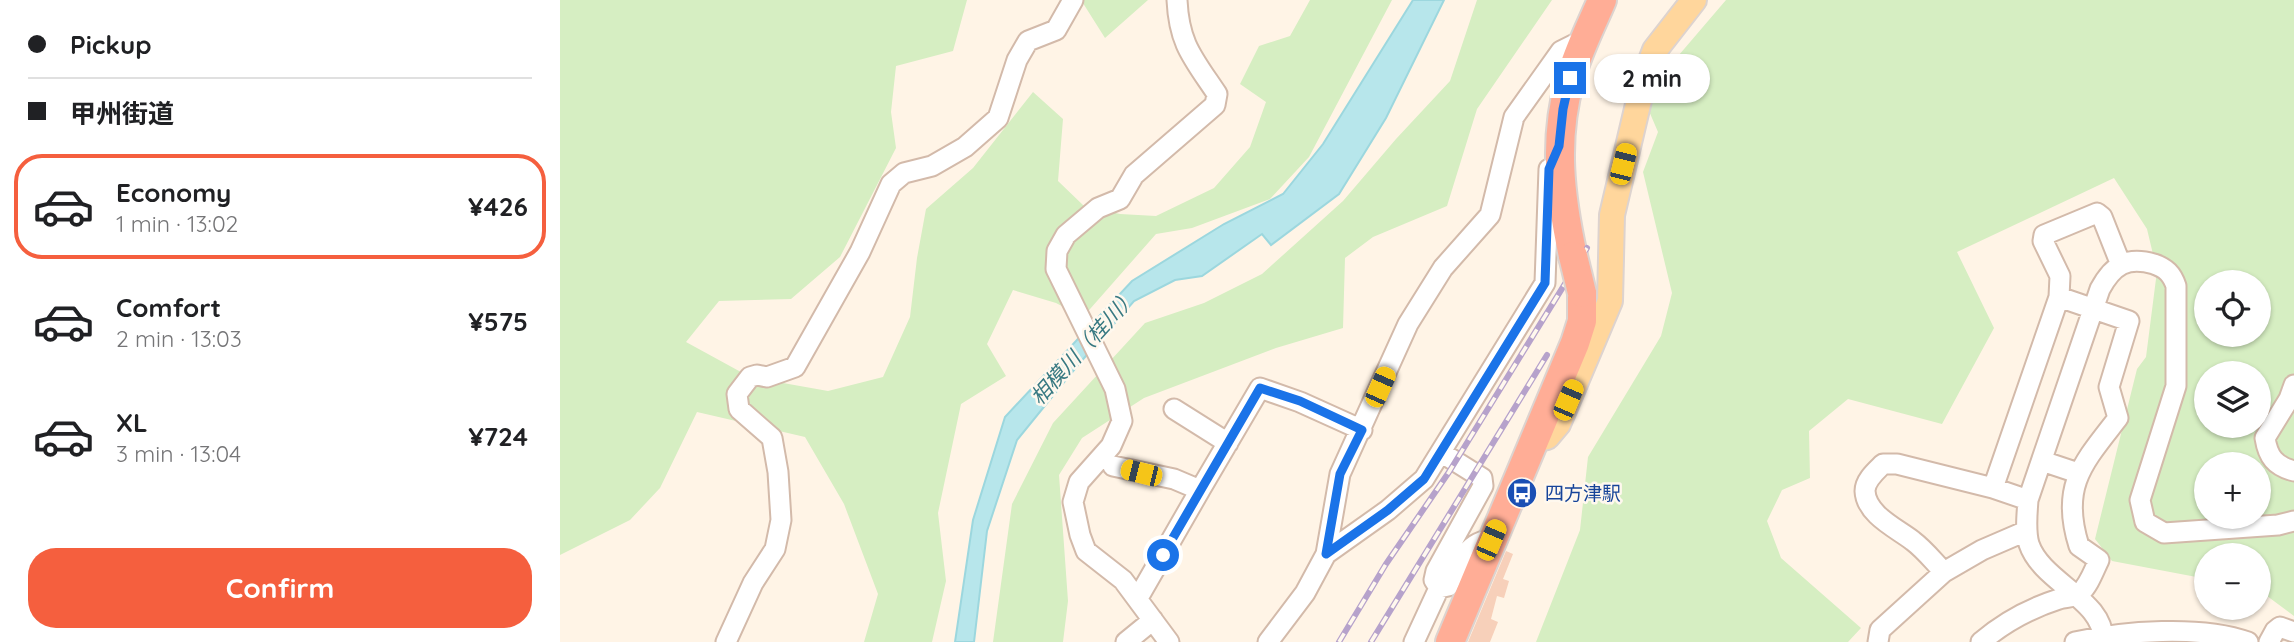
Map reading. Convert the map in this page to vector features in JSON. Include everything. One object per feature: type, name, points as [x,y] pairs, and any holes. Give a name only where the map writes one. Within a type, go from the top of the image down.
[{"type":"highway","points":[[1450,642],[1579,331],[1583,308],[1582,293],[1560,188],[1559,146],[1570,78],[1602,0]]},
{"type":"main road","points":[[1533,440],[1548,437],[1558,424],[1610,301],[1612,215],[1644,79],[1655,50],[1694,0]]},
{"type":"street","points":[[726,642],[753,583],[775,549],[781,520],[778,472],[772,438],[739,409],[737,394],[750,377],[757,374],[767,377],[795,367],[860,252],[891,184],[905,173],[932,166],[965,148],[998,118],[1017,60],[1028,41],[1056,30],[1073,0]]},
{"type":"street","points":[[1169,642],[1123,580],[1086,551],[1080,535],[1073,502],[1079,482],[1111,446],[1122,421],[1115,389],[1056,269],[1056,251],[1066,235],[1098,208],[1120,199],[1134,175],[1216,105],[1217,94],[1189,52],[1178,26],[1177,0]]},
{"type":"street","points":[[1268,642],[1305,593],[1326,554],[1340,474],[1408,324],[1443,268],[1490,215],[1514,117],[1561,51],[1585,39]]},
{"type":"street","points":[[1326,554],[1388,510],[1424,479],[1545,283],[1549,169],[1559,146]]},
{"type":"street","points":[[1993,488],[2059,297],[2060,275],[2043,241],[2044,235],[2097,213],[2102,217],[2122,265]]},
{"type":"street","points":[[2103,639],[2094,614],[2036,561],[2026,531],[2028,500],[2094,309],[2106,278],[2122,265],[2132,260],[2142,260],[2161,267],[2173,275],[2176,286],[2176,386],[2140,500],[2145,522],[2164,533],[2278,525],[2294,521]]},
{"type":"street","points":[[1981,642],[1994,631],[2029,612],[2061,598],[2076,596],[2083,591],[2099,560],[2079,546],[2071,511],[2078,472],[2119,418],[2109,387],[2129,321],[2059,297]]},
{"type":"street","points":[[2294,385],[2289,399],[2265,438],[2267,453],[2276,464],[2294,471]]},
{"type":"street","points":[[1138,598],[1260,388],[1300,401],[1362,430]]},
{"type":"street","points":[[1174,409],[1228,443]]},
{"type":"street","points":[[1439,588],[1434,580],[1436,571],[1483,486],[1482,478],[1442,453]]},
{"type":"street","points":[[2042,461],[2078,472]]},
{"type":"street","points":[[1944,572],[1915,543],[1882,519],[1871,505],[1865,491],[1870,477],[1883,464],[1897,464],[1993,488],[2028,500]]},
{"type":"street","points":[[1113,466],[1174,479],[1200,490]]},
{"type":"street","points":[[1878,642],[1880,630],[1944,572],[1982,550],[2026,531]]},
{"type":"street","points":[[1439,588],[1448,586],[1466,552],[1476,543],[1491,540]]},
{"type":"street","points":[[1414,642],[1439,588]]},
{"type":"street","points":[[1126,642],[1153,620]]},
{"type":"street","points":[[2269,642],[2280,627],[2294,632]]},
{"type":"street","points":[[2075,642],[2144,637],[2182,638],[2208,634],[2248,642]]},
{"type":"green space","points":[[560,0],[967,0],[953,51],[896,66],[891,112],[896,148],[840,257],[791,299],[719,301],[686,342],[750,377],[828,391],[883,377],[910,317],[926,209],[973,168],[1033,92],[1063,119],[1058,181],[1084,206],[1120,214],[1156,216],[1214,188],[1250,147],[1266,102],[1240,84],[1259,46],[1290,36],[1310,0],[1392,0],[1309,157],[1270,199],[1192,228],[1156,234],[1083,317],[1056,303],[1013,290],[987,344],[1006,376],[961,404],[938,513],[946,581],[932,642],[864,642],[878,594],[844,504],[805,437],[697,412],[660,488],[630,520],[560,555]]},
{"type":"green space","points":[[1081,0],[1148,0],[1105,38]]},
{"type":"green space","points":[[1477,0],[1552,0],[1477,109],[1447,206],[1373,237],[1345,258],[1343,328],[1276,348],[1144,398],[1082,438],[1059,475],[1068,601],[1063,642],[993,642],[1012,504],[1053,423],[1145,323],[1204,303],[1262,274],[1343,201],[1450,81]]},
{"type":"green space","points":[[1726,0],[2294,0],[2294,616],[2271,599],[2271,543],[2194,543],[2194,577],[2112,561],[2095,539],[2137,369],[2146,357],[2157,271],[2147,229],[2114,178],[1957,252],[1994,328],[1942,424],[1848,399],[1809,431],[1810,478],[1782,490],[1767,521],[1781,558],[1861,628],[1848,642],[1536,642],[1580,530],[1588,457],[1661,336],[1672,293],[1643,172],[1658,132],[1643,97]]},
{"type":"water","name":"相模川（桂川）","points":[[1413,0],[1444,0],[1386,118],[1339,194],[1271,245],[1262,234],[1202,276],[1175,280],[1134,301],[1017,440],[987,531],[974,642],[955,642],[973,520],[1005,417],[1132,281],[1224,224],[1283,194],[1323,144]]},
{"type":"building","points":[[1506,551],[1513,554],[1503,579],[1509,581],[1504,598],[1497,596],[1491,619],[1498,622],[1490,642],[1468,642]]},
{"type":"railway","points":[[1339,642],[1386,564],[1449,472],[1587,248]]},
{"type":"railway","points":[[1371,642],[1547,355]]},
{"type":"place","name":"四方津駅","points":[[1522,493]]},
{"type":"route","points":[[1163,555],[1260,388],[1300,401],[1362,430],[1340,474],[1326,554],[1388,510],[1424,479],[1545,283],[1549,169],[1559,146],[1570,78]]}]
